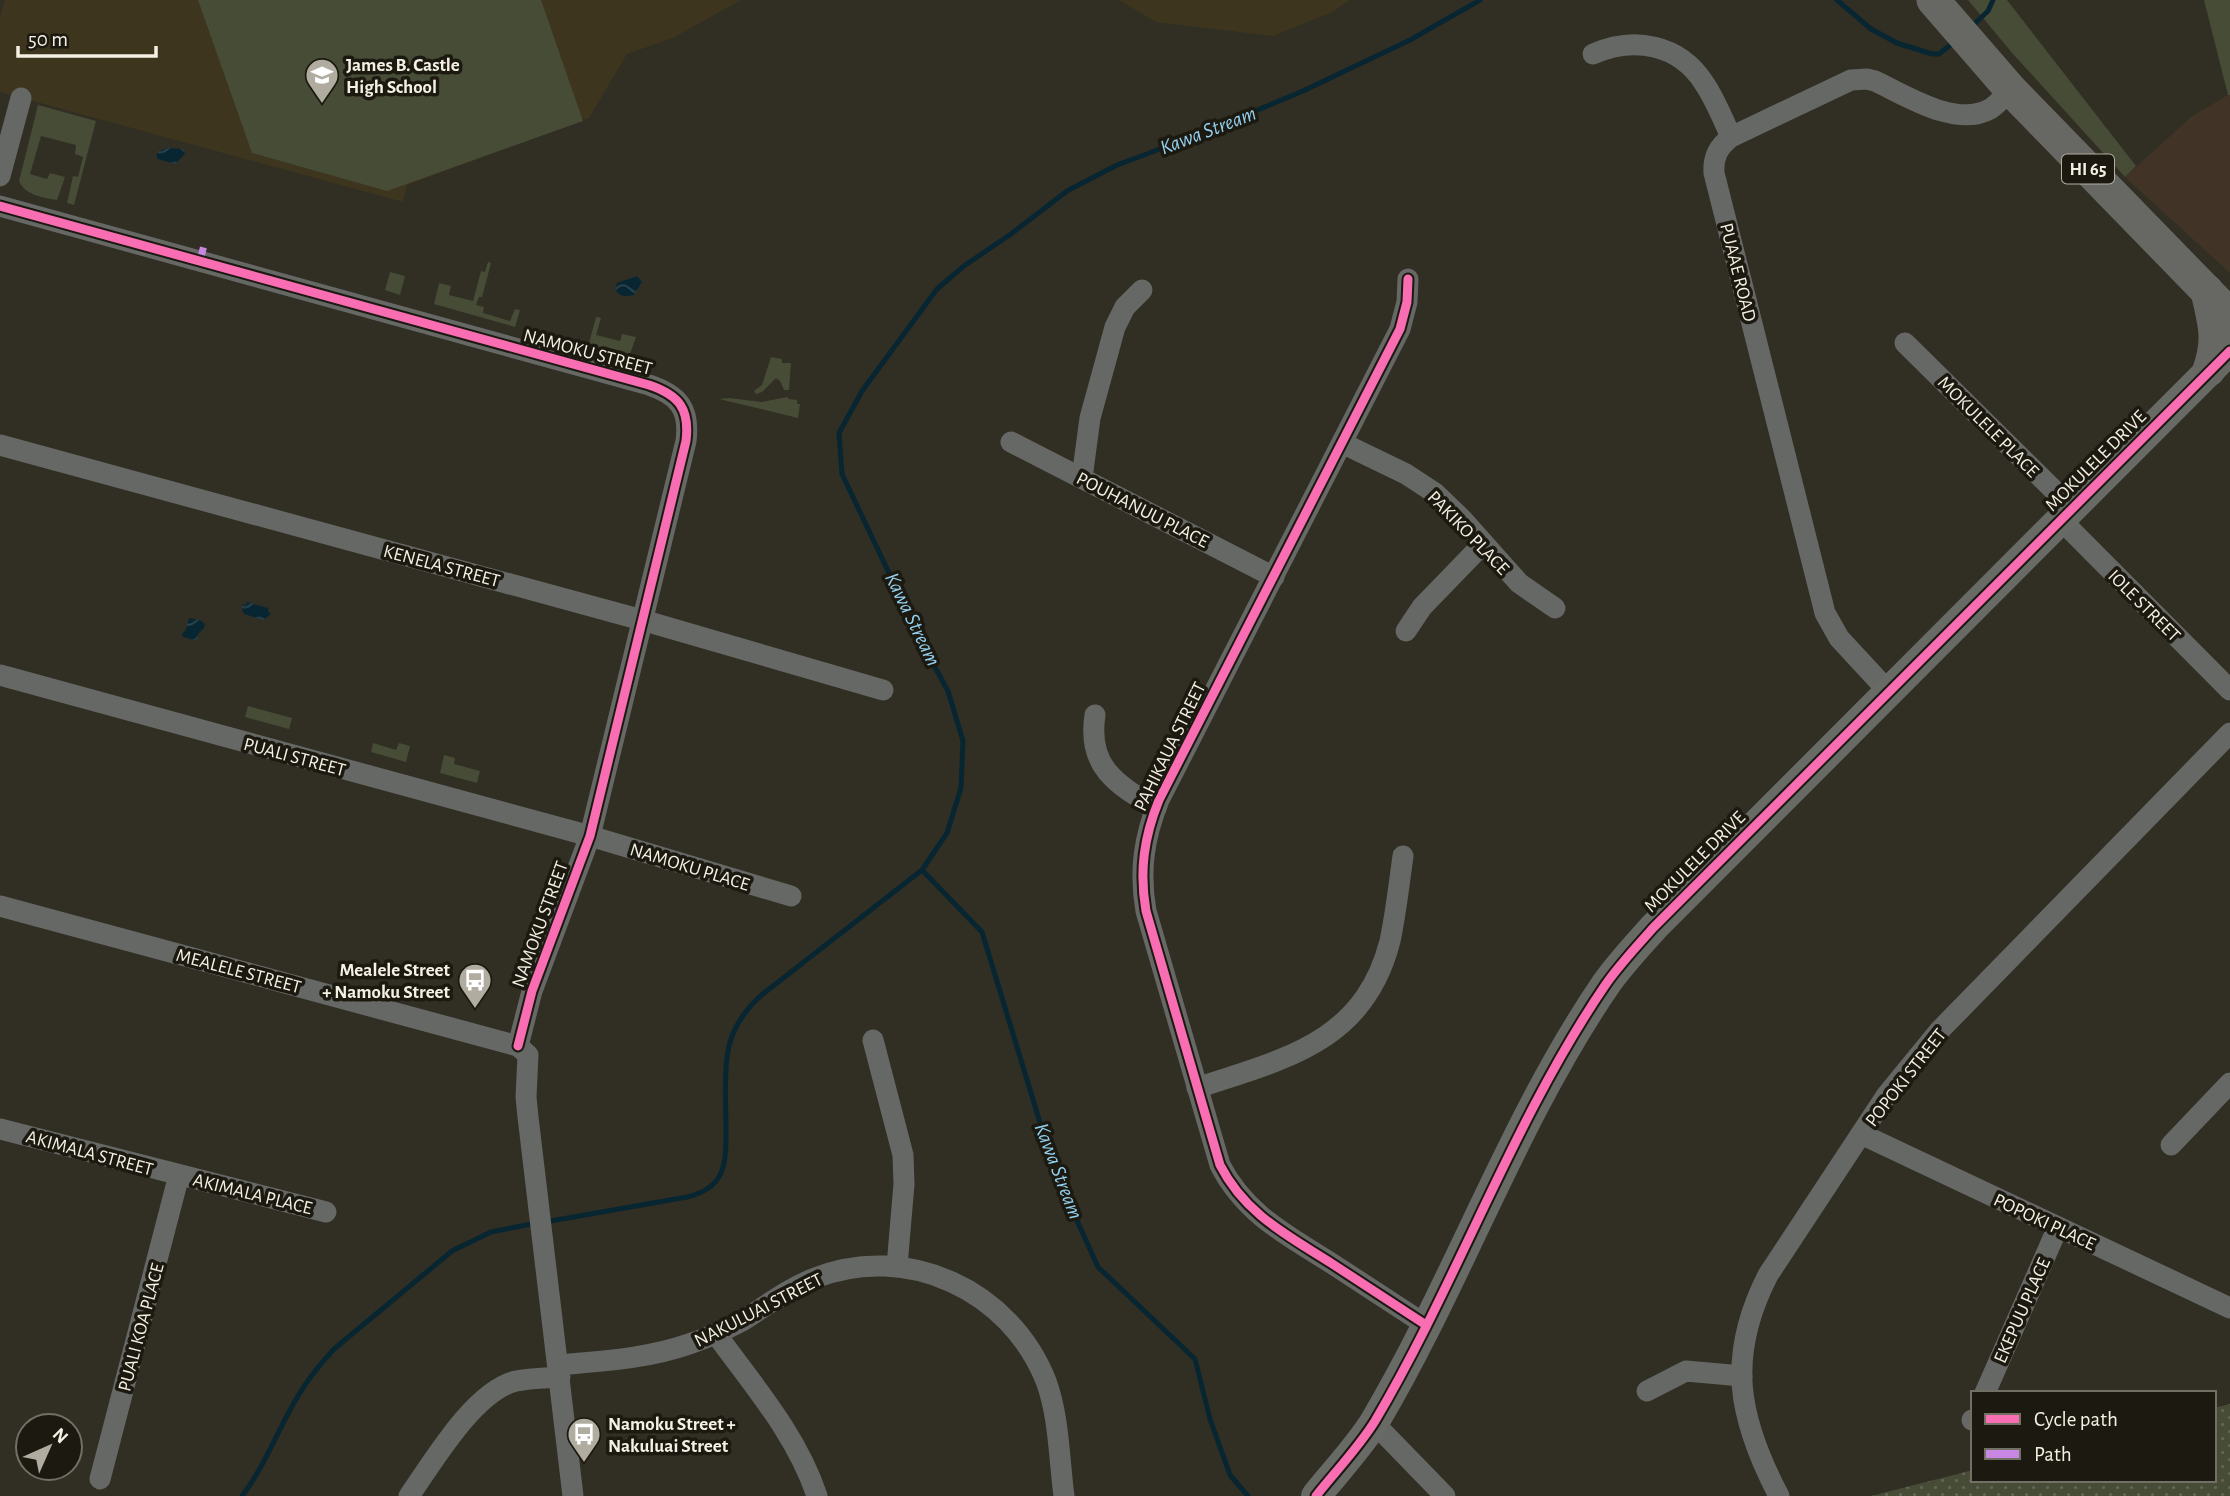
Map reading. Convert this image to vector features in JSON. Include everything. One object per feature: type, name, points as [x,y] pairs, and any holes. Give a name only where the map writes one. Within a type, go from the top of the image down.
[{"type":"main road","name":"HI 65","points":[[1933,0],[2011,90],[2230,315]]},
{"type":"main road","points":[[2207,291],[2220,360]]},
{"type":"street","points":[[1593,54],[1607,48],[1637,44],[1653,46],[1678,56],[1707,86],[1731,137],[1858,78],[1875,81],[1941,111],[1961,115],[1992,108],[2011,90]]},
{"type":"street","points":[[0,176],[20,98]]},
{"type":"street","name":"PUAAE ROAD","points":[[1731,137],[1718,150],[1714,173],[1821,599],[1839,638],[1888,691]]},
{"type":"street","name":"NAMOKU STREET","points":[[0,206],[649,385],[671,395],[684,411],[688,421],[687,431],[590,836],[532,991],[518,1046]]},
{"type":"street","name":"PAHIKAUA STREET","points":[[1408,279],[1407,302],[1400,329],[1156,808],[1144,848],[1143,894],[1220,1165],[1242,1199],[1269,1224],[1426,1325]]},
{"type":"street","points":[[1082,478],[1090,418],[1115,327],[1125,307],[1142,290]]},
{"type":"street","name":"MOKULELE PLACE","points":[[1905,343],[2067,514]]},
{"type":"street","name":"MOKULELE DRIVE","points":[[1316,1496],[1374,1423],[1426,1325],[1531,1113],[1577,1029],[1608,981],[1654,927],[2220,360]]},
{"type":"street","name":"POUHANUU PLACE","points":[[1011,442],[1274,576]]},
{"type":"street","name":"PAKIKO PLACE","points":[[1342,443],[1421,483],[1449,505],[1519,583],[1555,608]]},
{"type":"street","name":"KENELA STREET","points":[[0,445],[642,620],[883,690]]},
{"type":"street","name":"IOLE STREET","points":[[2067,514],[2230,690]]},
{"type":"street","points":[[1406,631],[1422,607],[1483,544]]},
{"type":"street","name":"PUALI STREET","points":[[0,675],[590,836]]},
{"type":"street","points":[[1095,715],[1094,742],[1103,768],[1123,789],[1156,808]]},
{"type":"street","name":"POPOKI STREET","points":[[1779,1496],[1764,1468],[1747,1423],[1742,1376],[1747,1329],[1768,1275],[1886,1096],[1940,1030],[2230,733]]},
{"type":"street","name":"NAMOKU PLACE","points":[[590,836],[791,896]]},
{"type":"street","points":[[1198,1088],[1290,1057],[1308,1048],[1341,1024],[1355,1009],[1376,976],[1390,940],[1403,856]]},
{"type":"street","name":"MEALELE STREET","points":[[0,906],[518,1046]]},
{"type":"street","points":[[873,1040],[903,1155],[904,1184],[897,1266]]},
{"type":"street","points":[[518,1046],[528,1055],[526,1097],[573,1496]]},
{"type":"street","points":[[2171,1145],[2230,1083]]},
{"type":"street","name":"AKIMALA STREET","points":[[0,1129],[179,1175]]},
{"type":"street","name":"POPOKI PLACE","points":[[1861,1134],[2230,1308]]},
{"type":"street","name":"AKIMALA PLACE","points":[[179,1175],[326,1212]]},
{"type":"street","name":"PUALI KOA PLACE","points":[[100,1479],[179,1175]]},
{"type":"street","name":"EKEPUU PLACE","points":[[1986,1391],[2058,1227]]},
{"type":"street","name":"NAKULUAI STREET","points":[[409,1496],[464,1419],[483,1400],[514,1381],[639,1357],[686,1345],[716,1334],[814,1278],[855,1267],[897,1266],[938,1275],[976,1294],[995,1308],[1026,1342],[1046,1382],[1052,1404],[1064,1496]]},
{"type":"street","points":[[716,1334],[792,1441],[812,1479],[817,1496]]},
{"type":"street","points":[[1647,1391],[1686,1371],[1742,1376]]},
{"type":"street","points":[[1374,1423],[1445,1496]]},
{"type":"shaded area","name":"James B. Castle High School","points":[[5,0],[741,0],[673,38],[627,54],[589,118],[407,185],[403,202],[0,92],[0,16]]},
{"type":"shaded area","points":[[1119,0],[1350,0],[1332,12],[1273,36],[1156,22]]},
{"type":"shaded area","points":[[2228,95],[2230,273],[2125,177],[2191,117]]},
{"type":"green space","points":[[198,0],[541,0],[583,121],[387,191],[252,153]]},
{"type":"green space","points":[[1968,0],[2007,0],[2136,166],[2125,177],[2013,54]]},
{"type":"green space","points":[[2204,0],[2230,0],[2230,95],[2228,95]]},
{"type":"green space","points":[[38,105],[96,121],[74,205],[67,203],[73,176],[78,177],[83,157],[75,154],[76,145],[41,136],[30,174],[47,179],[50,173],[65,177],[57,200],[30,193],[19,181]]},
{"type":"green space","points":[[488,262],[491,263],[482,297],[479,297],[476,305],[484,307],[483,313],[510,321],[515,309],[520,310],[515,327],[434,304],[439,283],[451,286],[449,295],[473,301],[481,271],[485,272]]},
{"type":"green space","points":[[390,272],[405,276],[400,295],[385,290]]},
{"type":"green space","points":[[596,317],[601,318],[596,335],[620,341],[622,334],[636,337],[629,357],[588,347]]},
{"type":"green space","points":[[771,357],[782,359],[782,363],[791,363],[789,390],[784,390],[776,378],[762,392],[756,394],[754,391],[762,385]]},
{"type":"green space","points":[[787,397],[800,404],[798,418],[719,399],[762,402]]},
{"type":"green space","points":[[248,706],[292,718],[289,729],[245,717]]},
{"type":"green space","points":[[373,743],[396,750],[399,743],[410,746],[406,762],[371,752]]},
{"type":"green space","points":[[444,755],[455,758],[454,764],[480,771],[477,783],[440,773]]},
{"type":"green space","points":[[2230,1404],[2230,1496],[1871,1496],[1971,1471],[1971,1482],[2216,1482],[2216,1408]]},
{"type":"water","points":[[168,148],[183,149],[185,154],[175,164],[158,159],[156,156],[159,151]]},
{"type":"water","points":[[637,276],[642,282],[634,295],[623,296],[617,292],[617,283]]},
{"type":"water","points":[[247,602],[268,608],[271,614],[263,620],[244,614],[243,604],[246,605]]},
{"type":"water","points":[[189,618],[205,624],[198,634],[198,639],[183,637]]},
{"type":"waterway","name":"Kawa Stream","points":[[1248,1496],[1230,1475],[1210,1419],[1195,1359],[1098,1267],[1055,1172],[982,932],[922,870],[947,833],[961,788],[963,741],[948,691],[925,649],[842,474],[839,433],[862,391],[937,289],[964,266],[1067,191],[1117,165],[1303,91],[1410,40],[1480,0]]},
{"type":"waterway","name":"Kawa Stream","points":[[1837,0],[1871,29],[1897,43],[1939,54],[1954,42]]},
{"type":"waterway","name":"Kawa Stream","points":[[1972,26],[1988,11],[1993,0]]},
{"type":"waterway","points":[[545,1222],[687,1197],[709,1188],[721,1174],[724,1165],[727,1057],[731,1038],[739,1021],[764,993],[922,870]]},
{"type":"waterway","points":[[242,1496],[258,1472],[302,1390],[334,1349],[452,1251],[491,1232],[536,1223]]},
{"type":"marked path","points":[[200,261],[205,241]]},
{"type":"cycle path","points":[[0,206],[649,385],[668,393],[680,405],[686,420],[686,441],[590,836],[532,991],[518,1046]]},
{"type":"cycle path","points":[[1408,279],[1407,302],[1400,329],[1159,800],[1146,841],[1143,882],[1146,911],[1220,1165],[1230,1182],[1268,1222],[1426,1325]]},
{"type":"cycle path","points":[[1316,1496],[1375,1421],[1433,1312],[1542,1090],[1573,1036],[1617,969],[1654,927],[2230,351]]},
{"type":"place","name":"James B. Castle High School","points":[[322,105]]},
{"type":"place","name":"Mealele Street + Namoku Street","points":[[475,1010]]},
{"type":"place","name":"Namoku Street + Nakuluai Street","points":[[584,1464]]}]
